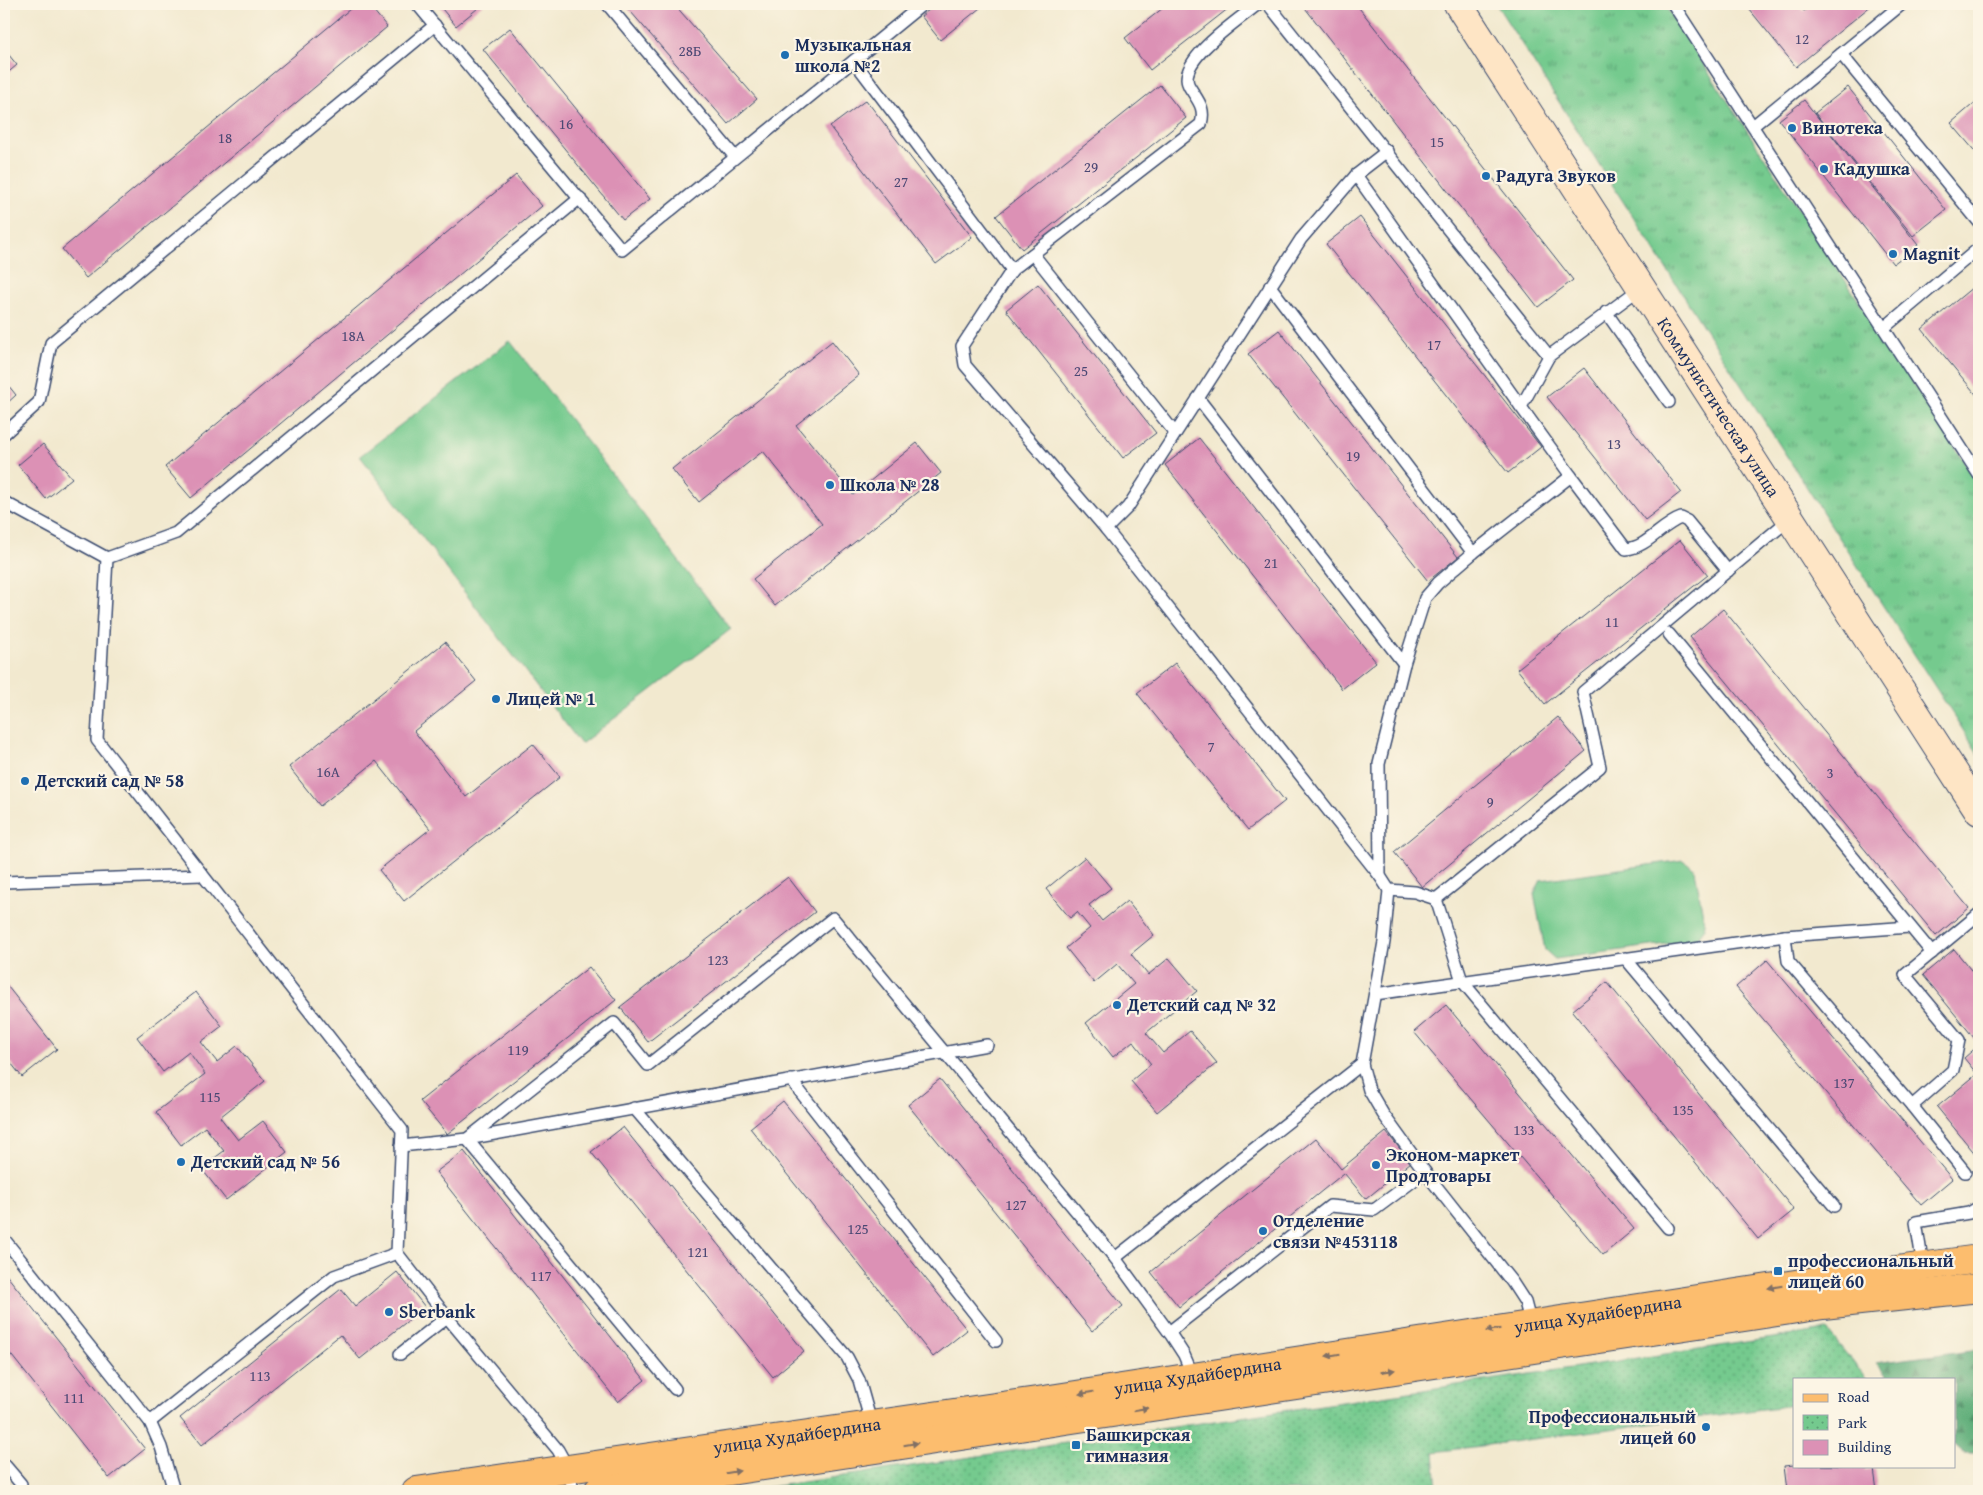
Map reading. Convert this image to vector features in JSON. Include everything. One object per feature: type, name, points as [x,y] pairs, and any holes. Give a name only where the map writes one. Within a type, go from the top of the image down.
[{"type":"main road","name":"Коммунистическая улица","points":[[1458,4],[1979,811]]},
{"type":"main road","name":"улица Худайбердина","points":[[598,1491],[874,1438],[1533,1336],[1923,1266],[1979,1259]]},
{"type":"main road","name":"улица Худайбердина","points":[[1533,1336],[1979,1288]]},
{"type":"main road","name":"улица Худайбердина","points":[[416,1491],[699,1471]]},
{"type":"lane","points":[[417,4],[622,250],[924,4]]},
{"type":"lane","points":[[608,4],[735,157]]},
{"type":"lane","points":[[1258,4],[1196,55],[1188,69],[1187,83],[1203,106],[1201,124],[1012,270],[962,346],[965,365],[1106,529],[1380,876],[1388,890],[1384,942],[1362,1064],[1369,1090],[1383,1114],[1425,1172],[1512,1282],[1525,1302],[1533,1336]]},
{"type":"lane","points":[[1268,4],[1549,356]]},
{"type":"lane","points":[[1673,4],[1979,475]]},
{"type":"lane","points":[[1753,126],[1902,4]]},
{"type":"lane","points":[[4,434],[39,402],[51,343],[435,25]]},
{"type":"lane","points":[[1841,54],[1979,222]]},
{"type":"lane","points":[[854,61],[1012,270]]},
{"type":"lane","points":[[1106,529],[1128,507],[1301,239],[1356,176],[1387,152]]},
{"type":"lane","points":[[1356,176],[1521,407],[1626,549],[1635,548],[1673,521],[1681,518],[1687,521],[1728,571]]},
{"type":"lane","points":[[4,502],[107,558],[176,534],[580,198]]},
{"type":"lane","points":[[1884,328],[1979,248]]},
{"type":"lane","points":[[1033,254],[1175,434]]},
{"type":"lane","points":[[1270,286],[1473,553]]},
{"type":"lane","points":[[1521,407],[1549,356],[1642,287]]},
{"type":"lane","points":[[1606,312],[1668,402]]},
{"type":"lane","points":[[1198,398],[1404,664]]},
{"type":"lane","points":[[1380,876],[1379,764],[1404,664],[1426,598],[1438,583],[1473,553],[1571,476]]},
{"type":"lane","points":[[1436,899],[1600,767],[1583,692],[1791,518]]},
{"type":"lane","points":[[107,558],[97,740],[402,1130],[397,1253],[447,1317],[539,1425],[558,1450],[571,1481]]},
{"type":"lane","points":[[1669,634],[1932,953]]},
{"type":"lane","points":[[4,882],[202,875]]},
{"type":"lane","points":[[1388,890],[1415,892],[1436,899]]},
{"type":"lane","points":[[1436,899],[1462,981],[1668,1228]]},
{"type":"lane","points":[[1912,1106],[1953,1070],[1959,1040],[1905,975],[1979,914]]},
{"type":"lane","points":[[467,1138],[614,1023],[648,1065],[832,918],[1115,1258],[1184,1355],[1195,1388]]},
{"type":"lane","points":[[1375,994],[1786,936],[1910,927]]},
{"type":"lane","points":[[1786,936],[1788,961],[1912,1106],[1965,1172]]},
{"type":"lane","points":[[1625,958],[1834,1206]]},
{"type":"lane","points":[[401,1146],[467,1138],[987,1045]]},
{"type":"lane","points":[[1115,1258],[1362,1064]]},
{"type":"lane","points":[[791,1080],[996,1341]]},
{"type":"lane","points":[[634,1108],[847,1357],[859,1380],[874,1438]]},
{"type":"lane","points":[[467,1138],[675,1389]]},
{"type":"lane","points":[[1169,1332],[1330,1206],[1374,1210],[1425,1172]]},
{"type":"lane","points":[[1923,1266],[1916,1222],[1969,1213],[1979,1207]]},
{"type":"lane","points":[[4,1239],[150,1422],[161,1447],[174,1491]]},
{"type":"lane","points":[[150,1422],[334,1276],[397,1253]]},
{"type":"lane","points":[[400,1354],[447,1317]]},
{"type":"lane","points":[[4,1464],[21,1484]]},
{"type":"green space","points":[[1496,4],[1664,4],[1979,484],[1979,755]]},
{"type":"green space","points":[[510,341],[731,629],[581,744],[360,456]]},
{"type":"green space","points":[[1684,860],[1695,870],[1705,928],[1696,940],[1555,959],[1545,950],[1534,894],[1541,880]]},
{"type":"green space","points":[[1827,1330],[1866,1378],[1793,1378],[1793,1405],[1434,1452],[1437,1491],[743,1491]]},
{"type":"green space","points":[[1979,1349],[1979,1453],[1965,1453],[1956,1445],[1956,1378],[1890,1378],[1876,1363]]},
{"type":"building","points":[[356,4],[368,4],[387,27],[86,278],[62,249]]},
{"type":"building","points":[[438,4],[483,4],[456,26]]},
{"type":"building","points":[[624,4],[674,4],[757,99],[728,124]]},
{"type":"building","points":[[937,4],[985,4],[940,40],[921,16]]},
{"type":"building","points":[[1168,4],[1234,4],[1150,70],[1125,38]]},
{"type":"building","points":[[1302,4],[1356,4],[1573,280],[1538,307]]},
{"type":"building","points":[[1745,4],[1798,4],[1804,11],[1813,4],[1873,4],[1796,67]]},
{"type":"building","points":[[510,28],[650,199],[623,220],[483,49]]},
{"type":"building","points":[[4,49],[17,65],[4,76]]},
{"type":"building","points":[[1160,85],[1186,118],[1022,249],[996,216]]},
{"type":"building","points":[[1848,87],[1946,210],[1913,236],[1815,113]]},
{"type":"building","points":[[866,100],[972,237],[936,264],[830,127]]},
{"type":"building","points":[[1804,100],[1918,245],[1893,264],[1779,120]]},
{"type":"building","points":[[1979,101],[1979,156],[1951,123]]},
{"type":"building","points":[[516,175],[542,206],[191,498],[165,467]]},
{"type":"building","points":[[1360,217],[1541,447],[1508,473],[1326,244]]},
{"type":"building","points":[[1979,282],[1978,336],[1979,398],[1922,329]]},
{"type":"building","points":[[1038,284],[1156,433],[1123,458],[1006,310]]},
{"type":"building","points":[[1279,330],[1458,557],[1428,581],[1248,354]]},
{"type":"building","points":[[832,341],[859,375],[796,425],[853,495],[917,443],[941,473],[775,606],[753,579],[822,524],[763,451],[699,502],[672,469]]},
{"type":"building","points":[[1584,368],[1681,492],[1645,520],[1547,397]]},
{"type":"building","points":[[4,380],[16,395],[4,406]]},
{"type":"building","points":[[1199,438],[1376,662],[1342,689],[1165,465]]},
{"type":"building","points":[[43,444],[72,478],[46,499],[18,465]]},
{"type":"building","points":[[1680,540],[1708,575],[1545,704],[1517,669]]},
{"type":"building","points":[[1723,609],[1969,908],[1936,936],[1690,637]]},
{"type":"building","points":[[445,642],[476,681],[414,731],[466,797],[533,744],[560,777],[404,901],[379,870],[430,829],[376,761],[320,806],[289,767]]},
{"type":"building","points":[[1175,663],[1285,801],[1248,830],[1137,693]]},
{"type":"building","points":[[1558,717],[1586,751],[1422,887],[1394,852]]},
{"type":"building","points":[[1085,857],[1111,888],[1089,905],[1102,921],[1127,901],[1154,935],[1131,954],[1148,975],[1169,958],[1197,991],[1146,1033],[1163,1053],[1190,1031],[1217,1063],[1157,1112],[1131,1081],[1151,1064],[1133,1041],[1113,1057],[1086,1023],[1134,984],[1117,964],[1094,983],[1066,948],[1090,928],[1077,912],[1070,918],[1046,889]]},
{"type":"building","points":[[788,877],[815,912],[648,1042],[620,1007]]},
{"type":"building","points":[[1954,949],[1979,980],[1979,1044],[1923,975]]},
{"type":"building","points":[[1767,960],[1952,1179],[1921,1205],[1736,987]]},
{"type":"building","points":[[589,967],[616,1000],[447,1134],[420,1101]]},
{"type":"building","points":[[4,982],[57,1049],[22,1077],[4,1054]]},
{"type":"building","points":[[1607,982],[1794,1210],[1758,1239],[1572,1011]]},
{"type":"building","points":[[196,992],[222,1026],[201,1042],[217,1062],[237,1046],[265,1081],[220,1117],[238,1140],[263,1121],[287,1152],[226,1200],[201,1168],[224,1151],[205,1127],[181,1145],[156,1112],[205,1074],[189,1052],[163,1072],[137,1037]]},
{"type":"building","points":[[1446,1005],[1634,1229],[1603,1255],[1414,1032]]},
{"type":"building","points":[[1979,1045],[1979,1154],[1977,1156],[1937,1107],[1977,1074],[1964,1058]]},
{"type":"building","points":[[940,1079],[1123,1306],[1092,1331],[908,1105]]},
{"type":"building","points":[[783,1101],[967,1330],[933,1357],[750,1128]]},
{"type":"building","points":[[623,1127],[804,1351],[773,1377],[591,1152]]},
{"type":"building","points":[[1386,1132],[1411,1162],[1366,1199],[1344,1173],[1179,1307],[1151,1272],[1316,1138],[1341,1169]]},
{"type":"building","points":[[464,1151],[645,1380],[618,1402],[436,1172]]},
{"type":"building","points":[[4,1272],[145,1449],[109,1478],[4,1346]]},
{"type":"building","points":[[397,1272],[425,1307],[360,1359],[340,1335],[202,1445],[180,1418],[341,1289],[355,1306]]},
{"type":"building","points":[[1793,1465],[1793,1468],[1874,1469],[1877,1491],[1787,1491],[1784,1466]]},
{"type":"place","name":"Музыкальная школа №2","points":[[785,55]]},
{"type":"place","name":"Винотека","points":[[1792,128]]},
{"type":"place","name":"Кадушка","points":[[1824,169]]},
{"type":"place","name":"Радуга Звуков","points":[[1486,176]]},
{"type":"place","name":"Magnit","points":[[1893,254]]},
{"type":"place","name":"Школа № 28","points":[[830,485]]},
{"type":"place","name":"Лицей № 1","points":[[496,699]]},
{"type":"place","name":"Детский сад № 58","points":[[25,781]]},
{"type":"place","name":"Детский сад № 32","points":[[1117,1005]]},
{"type":"place","name":"Детский сад № 56","points":[[181,1162]]},
{"type":"place","name":"Эконом-маркет Продтовары","points":[[1376,1165]]},
{"type":"place","name":"Отделение связи №453118","points":[[1263,1231]]},
{"type":"place","name":"профессиональный лицей 60","points":[[1778,1271]]},
{"type":"place","name":"Sberbank","points":[[389,1312]]},
{"type":"place","name":"Профессиональный лицей 60","points":[[1706,1427]]},
{"type":"place","name":"Башкирская гимназия","points":[[1076,1445]]}]
